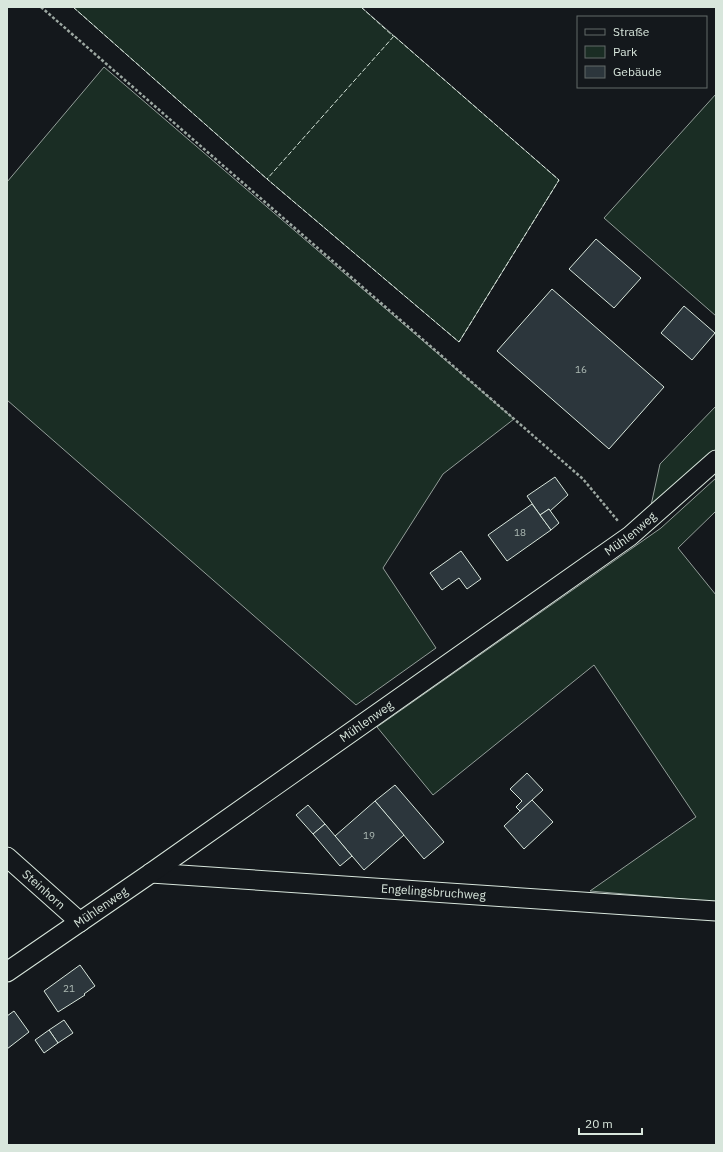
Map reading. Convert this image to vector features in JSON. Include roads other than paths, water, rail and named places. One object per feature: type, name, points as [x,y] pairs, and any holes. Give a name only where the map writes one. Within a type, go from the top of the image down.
[{"type":"street","name":"Mühlenweg","points":[[7,972],[151,873],[630,536],[716,460]]},
{"type":"street","name":"Steinhorn","points":[[7,857],[80,922]]},
{"type":"street","name":"Engelingsbruchweg","points":[[151,873],[716,911]]}]
